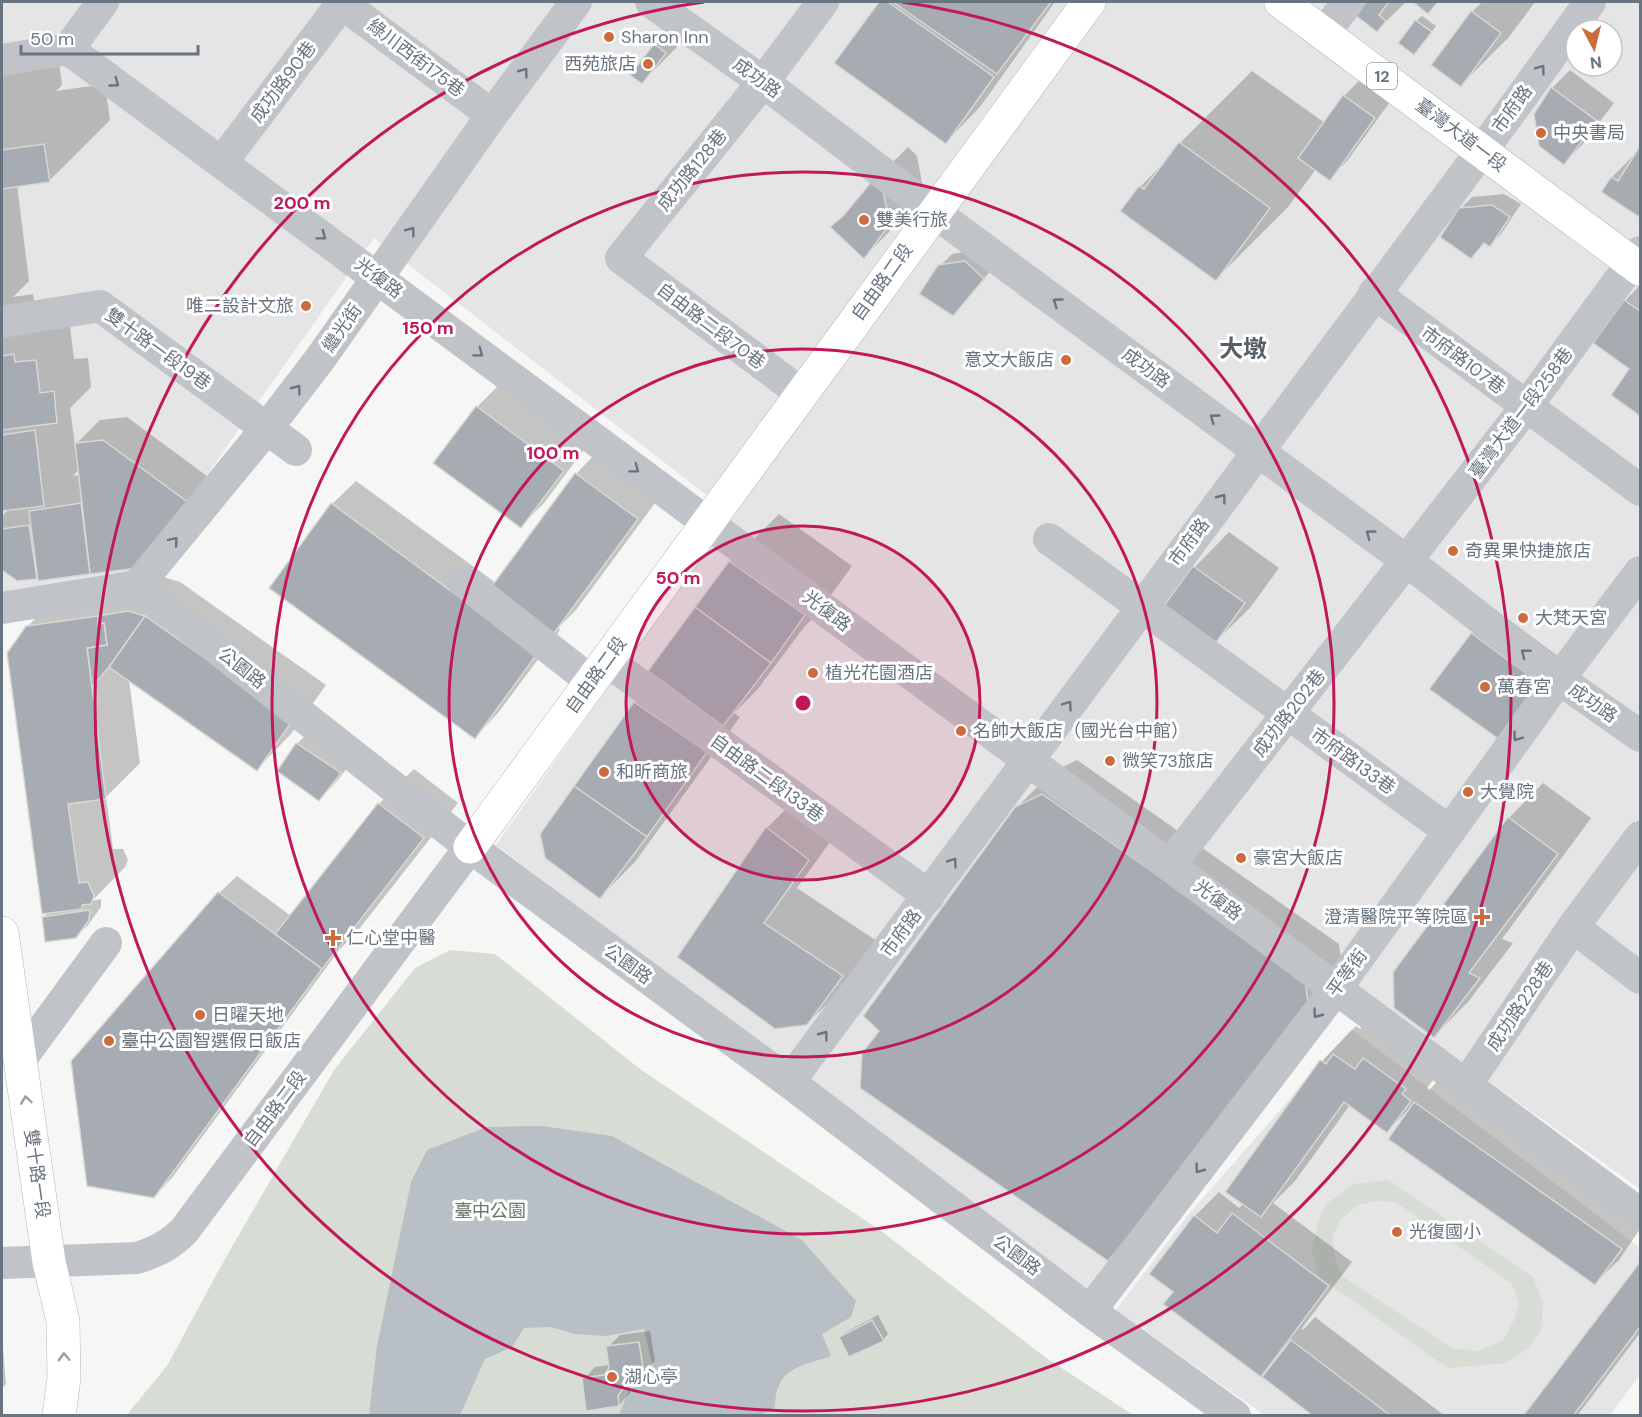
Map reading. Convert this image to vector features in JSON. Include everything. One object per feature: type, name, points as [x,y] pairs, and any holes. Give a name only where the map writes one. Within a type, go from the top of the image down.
[{"type":"main road","name":"自由路二段","points":[[470,847],[1089,2]]},
{"type":"main road","name":"臺灣大道一段","points":[[1281,2],[1638,261]]},
{"type":"main road","name":"雙十路一段","points":[[2,933],[50,1262],[63,1321],[64,1378],[59,1416]]},
{"type":"street","points":[[2,60],[68,49],[103,2]]},
{"type":"street","name":"綠川西街175巷","points":[[342,2],[492,115]]},
{"type":"street","name":"成功路90巷","points":[[222,162],[342,2]]},
{"type":"street","name":"繼光街","points":[[137,586],[267,428],[320,359],[492,115],[576,2]]},
{"type":"street","name":"成功路","points":[[651,2],[763,82],[934,212],[1407,561],[1559,679],[1641,736]]},
{"type":"street","name":"成功路128巷","points":[[621,258],[763,82],[823,2]]},
{"type":"street","points":[[1324,33],[1348,2]]},
{"type":"street","name":"市府路","points":[[789,1082],[1590,2]]},
{"type":"street","name":"光復路","points":[[68,49],[1466,1085],[1637,1203]]},
{"type":"street","name":"自由路二段70巷","points":[[621,258],[801,393]]},
{"type":"street","name":"臺灣大道一段258巷","points":[[1407,561],[1638,261]]},
{"type":"street","name":"市府路107巷","points":[[1374,293],[1641,490]]},
{"type":"street","name":"雙十路一段19巷","points":[[2,322],[100,306],[296,450]]},
{"type":"street","name":"市府路133巷","points":[[1049,538],[1449,831]]},
{"type":"street","name":"成功路202巷","points":[[1170,865],[1407,561]]},
{"type":"street","name":"平等街","points":[[1090,1311],[1336,988],[1559,679],[1641,572]]},
{"type":"street","name":"自由路二段133巷","points":[[464,582],[599,670],[928,896]]},
{"type":"street","points":[[2,608],[137,586]]},
{"type":"street","name":"公園路","points":[[137,586],[470,847],[789,1082],[1090,1311],[1235,1416]]},
{"type":"street","name":"成功路228巷","points":[[1466,1085],[1573,927],[1641,837]]},
{"type":"street","name":"自由路二段","points":[[2,1263],[137,1258],[153,1253],[174,1241],[184,1231],[470,847]]},
{"type":"street","points":[[1573,927],[1641,978]]},
{"type":"street","points":[[20,1060],[106,943]]},
{"type":"shaded area","points":[[2,2],[1640,2],[1640,1189],[1357,988],[1088,1289],[496,845],[731,514],[374,238],[135,577],[2,600]]},
{"type":"shaded area","name":"光復國小","points":[[1351,1029],[1640,1248],[1640,1375],[1610,1415],[1264,1415],[1116,1310],[1188,1215]]},
{"type":"shaded area","points":[[542,1126],[612,1136],[802,1240],[856,1301],[851,1317],[822,1334],[831,1356],[799,1366],[785,1376],[776,1394],[775,1407],[761,1415],[619,1415],[629,1390],[654,1372],[644,1329],[606,1336],[575,1334],[551,1327],[524,1328],[512,1347],[485,1359],[460,1415],[369,1415],[377,1346],[411,1182],[427,1150],[487,1127]]},
{"type":"green space","name":"臺中公園","points":[[450,950],[495,954],[640,1069],[881,1231],[1045,1357],[1133,1415],[128,1416],[167,1366],[221,1266],[334,1070],[415,968]]},
{"type":"green space","points":[[1388,1180],[1533,1277],[1543,1303],[1541,1330],[1527,1349],[1505,1363],[1448,1368],[1319,1277],[1312,1251],[1317,1226],[1325,1205],[1354,1184]],"holes":[[[1375,1201],[1396,1202],[1512,1284],[1519,1304],[1503,1341],[1478,1351],[1452,1348],[1343,1277],[1334,1256],[1333,1235],[1340,1220],[1358,1205]]]},
{"type":"building","points":[[879,2],[888,2],[994,77],[946,144],[834,63]]},
{"type":"building","points":[[893,2],[1051,2],[997,74]]},
{"type":"building","points":[[1366,2],[1389,2],[1379,15],[1386,21],[1377,32],[1355,15]]},
{"type":"building","points":[[1413,2],[1438,2],[1428,14]]},
{"type":"building","points":[[1471,11],[1501,33],[1461,87],[1431,65]]},
{"type":"building","points":[[1415,20],[1432,32],[1414,55],[1398,43]]},
{"type":"building","name":"西苑旅店","points":[[654,44],[666,53],[642,84],[630,75]]},
{"type":"building","points":[[1551,87],[1597,121],[1564,165],[1539,146],[1534,114]]},
{"type":"building","points":[[1343,95],[1375,118],[1330,181],[1298,158]]},
{"type":"building","points":[[1179,142],[1270,208],[1216,281],[1120,211],[1139,186],[1144,189]]},
{"type":"building","points":[[44,144],[50,182],[2,189],[2,150]]},
{"type":"building","points":[[1640,146],[1639,217],[1601,192],[1611,177],[1618,181]]},
{"type":"building","name":"雙美行旅","points":[[873,180],[883,191],[890,224],[864,259],[830,227],[843,216]]},
{"type":"building","points":[[1492,205],[1510,217],[1490,247],[1484,243],[1471,259],[1440,237],[1459,208]]},
{"type":"building","points":[[965,261],[984,279],[953,316],[919,294],[938,265]]},
{"type":"building","points":[[1624,300],[1640,311],[1640,416],[1611,395],[1629,369],[1593,343]]},
{"type":"building","points":[[14,354],[15,362],[36,360],[40,393],[54,391],[57,423],[2,430],[2,356]]},
{"type":"building","points":[[476,406],[564,471],[521,528],[433,463]]},
{"type":"building","points":[[35,430],[44,506],[2,511],[2,435]]},
{"type":"building","points":[[103,440],[193,506],[147,567],[90,574],[75,443]]},
{"type":"building","points":[[575,473],[638,519],[552,636],[489,590]]},
{"type":"building","points":[[81,503],[90,574],[38,581],[29,511]]},
{"type":"building","points":[[331,503],[537,654],[475,739],[269,588]]},
{"type":"building","points":[[29,525],[37,579],[17,581],[2,570],[2,529]]},
{"type":"building","points":[[729,561],[805,615],[771,663],[695,607]]},
{"type":"building","points":[[1193,566],[1245,603],[1215,644],[1163,607]]},
{"type":"building","points":[[695,607],[771,663],[723,726],[648,671]]},
{"type":"building","points":[[128,611],[145,616],[92,687],[87,648],[107,645],[104,623],[98,624],[98,616]]},
{"type":"building","points":[[98,616],[98,624],[104,623],[107,645],[87,648],[106,799],[68,804],[79,883],[88,882],[94,896],[91,904],[82,905],[82,909],[42,914],[7,653],[26,626]]},
{"type":"building","points":[[145,616],[293,720],[257,771],[109,667]]},
{"type":"building","name":"萬春宮","points":[[1471,633],[1541,684],[1500,740],[1429,689]]},
{"type":"building","points":[[634,702],[707,752],[647,837],[574,786]]},
{"type":"building","points":[[296,743],[341,773],[319,801],[277,771]]},
{"type":"building","points":[[574,786],[647,837],[600,899],[545,858],[540,834]]},
{"type":"building","points":[[1042,794],[1305,979],[1310,1020],[1108,1261],[860,1088],[862,1053],[879,1031],[863,1016],[1015,807]]},
{"type":"building","points":[[378,803],[424,838],[322,969],[275,934]]},
{"type":"building","points":[[1508,817],[1558,854],[1469,973],[1480,978],[1434,1038],[1394,1008],[1393,972]]},
{"type":"building","points":[[766,827],[809,860],[764,923],[843,976],[807,1025],[775,1029],[677,957]]},
{"type":"building","name":"日曜天地","points":[[218,892],[322,969],[154,1198],[87,1186],[71,1061]]},
{"type":"building","points":[[90,910],[89,920],[76,938],[45,942],[42,917]]},
{"type":"building","points":[[1333,1054],[1355,1069],[1363,1058],[1406,1089],[1402,1094],[1411,1101],[1387,1133],[1344,1102],[1261,1217],[1225,1192],[1320,1060],[1326,1064]]},
{"type":"building","points":[[1414,1102],[1622,1249],[1595,1285],[1388,1139]]},
{"type":"building","points":[[1232,1213],[1329,1286],[1261,1377],[1163,1304],[1173,1292],[1149,1274],[1194,1215],[1217,1233]]},
{"type":"building","points":[[1640,1262],[1640,1327],[1573,1416],[1523,1416]]},
{"type":"building","points":[[872,1320],[884,1341],[849,1357],[839,1337]]},
{"type":"building","points":[[1291,1340],[1391,1416],[1313,1416],[1262,1377]]},
{"type":"building","name":"湖心亭","points":[[639,1342],[644,1374],[632,1375],[618,1396],[619,1406],[586,1411],[582,1378],[604,1375],[609,1368],[606,1346]]},
{"type":"place","name":"Sharon Inn","points":[[609,37]]},
{"type":"place","name":"西苑旅店","points":[[648,64]]},
{"type":"place","name":"中央書局","points":[[1541,133]]},
{"type":"place","name":"雙美行旅","points":[[864,220]]},
{"type":"place","name":"唯二設計文旅","points":[[306,306]]},
{"type":"place","name":"意文大飯店","points":[[1066,360]]},
{"type":"place","name":"奇異果快捷旅店","points":[[1453,551]]},
{"type":"place","name":"大梵天宮","points":[[1523,618]]},
{"type":"place","name":"植光花園酒店","points":[[813,673]]},
{"type":"place","name":"萬春宮","points":[[1485,687]]},
{"type":"place","name":"名帥大飯店（國光台中館）","points":[[961,731]]},
{"type":"place","name":"微笑73旅店","points":[[1110,761]]},
{"type":"place","name":"和昕商旅","points":[[604,772]]},
{"type":"place","name":"大覺院","points":[[1468,792]]},
{"type":"place","name":"豪宮大飯店","points":[[1241,858]]},
{"type":"place","name":"澄清醫院平等院區","points":[[1482,917]]},
{"type":"place","name":"仁心堂中醫","points":[[333,938]]},
{"type":"place","name":"日曜天地","points":[[200,1015]]},
{"type":"place","name":"臺中公園智選假日飯店","points":[[109,1041]]},
{"type":"place","name":"光復國小","points":[[1397,1232]]},
{"type":"place","name":"湖心亭","points":[[612,1377]]},
{"type":"district","name":"大墩","points":[[1243,349]]}]
